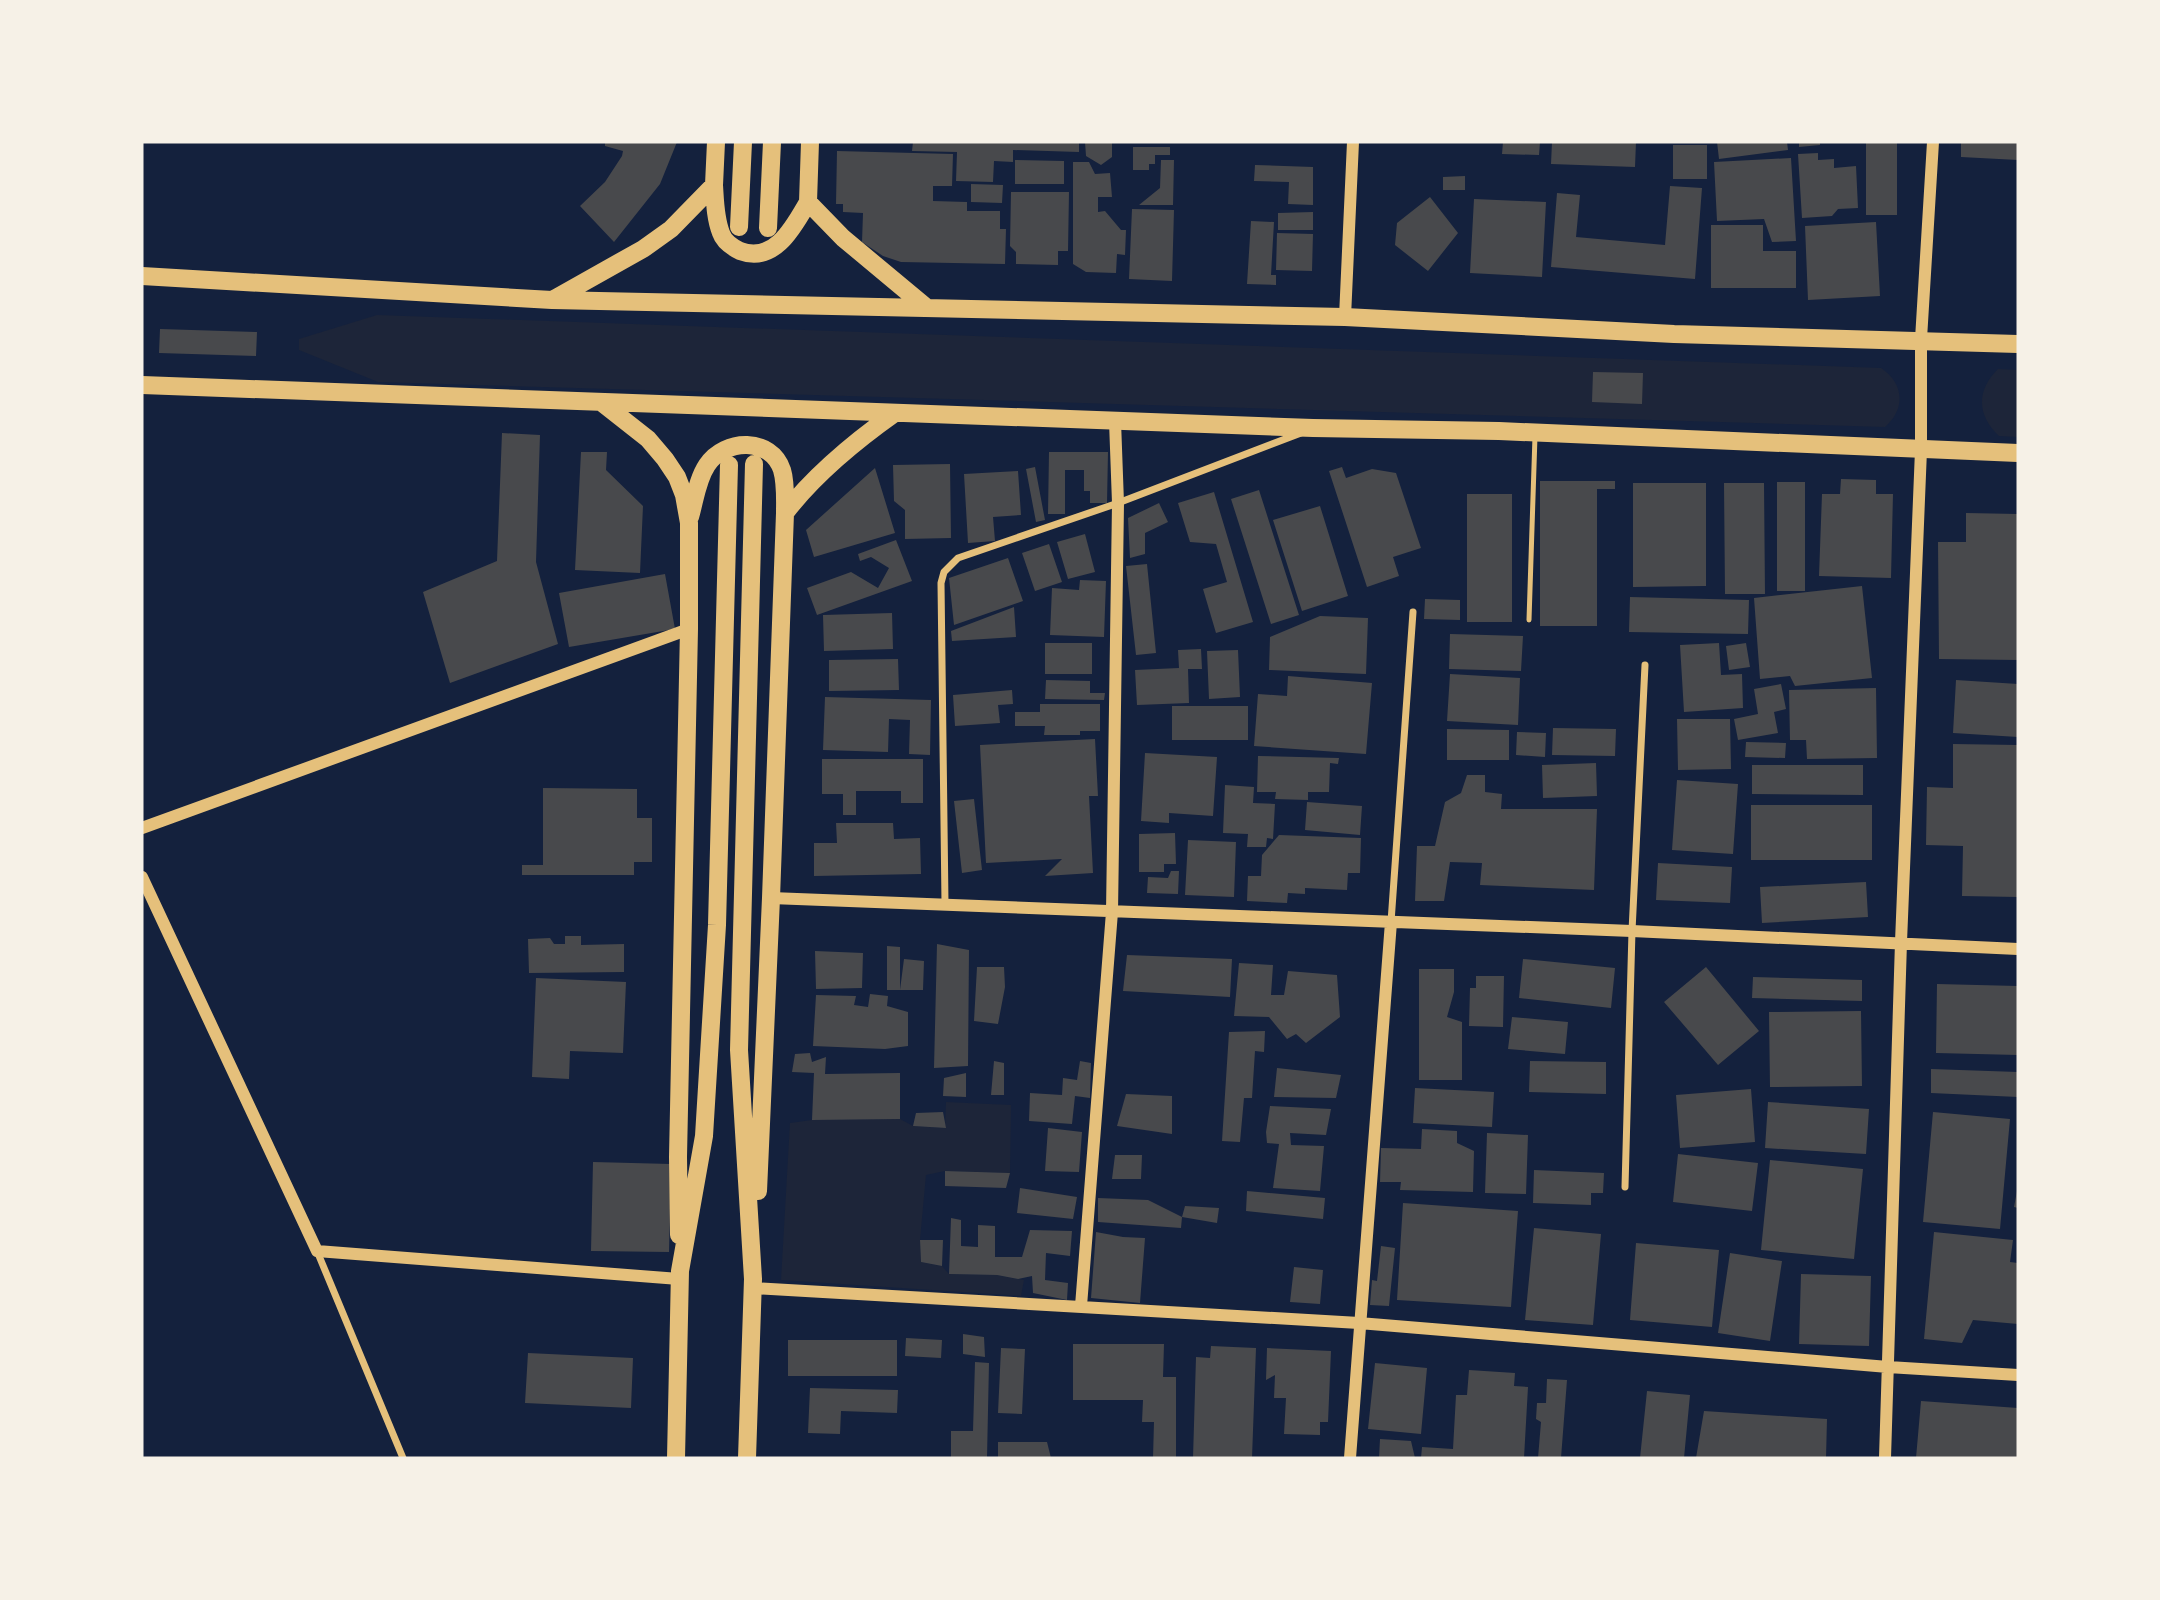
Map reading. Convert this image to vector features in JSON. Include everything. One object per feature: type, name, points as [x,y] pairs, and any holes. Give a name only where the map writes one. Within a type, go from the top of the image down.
[{"type":"main road","points":[[716,142],[716,214],[726,243],[741,251],[766,251],[778,245],[789,234],[808,202],[810,142]]},
{"type":"main road","points":[[739,227],[743,142]]},
{"type":"main road","points":[[768,228],[772,142]]},
{"type":"main road","points":[[552,300],[643,249],[671,229],[714,185]]},
{"type":"main road","points":[[808,202],[843,238],[927,308]]},
{"type":"main road","points":[[142,276],[552,300],[1345,317],[1674,334],[1921,339],[2018,344]]},
{"type":"main road","points":[[142,385],[1313,428],[1535,433],[2018,453]]},
{"type":"main road","points":[[601,402],[648,439],[665,459],[677,477],[684,495],[689,523],[678,1143],[676,1458]]},
{"type":"main road","points":[[785,513],[804,490],[841,455],[895,413]]},
{"type":"main road","points":[[689,523],[698,485],[708,463],[719,453],[744,444],[763,447],[775,456],[783,471],[785,513],[747,1458]]},
{"type":"main road","points":[[679,1275],[704,1136],[717,925],[729,464]]},
{"type":"main road","points":[[753,1283],[739,1050],[754,464]]},
{"type":"street","points":[[1345,317],[1353,142]]},
{"type":"street","points":[[1885,1458],[1901,942],[1921,450],[1921,339],[1933,142]]},
{"type":"street","points":[[1081,1306],[1112,912],[1118,503],[1115,421]]},
{"type":"street","points":[[945,903],[941,597],[944,572],[958,558],[1118,503],[1313,428]]},
{"type":"street","points":[[1350,1458],[1413,612]]},
{"type":"street","points":[[142,828],[689,629]]},
{"type":"street","points":[[1625,1187],[1632,931],[1645,665]]},
{"type":"street","points":[[142,877],[317,1251],[402,1458]]},
{"type":"street","points":[[771,898],[1901,942],[2018,949]]},
{"type":"street","points":[[317,1251],[679,1275]]},
{"type":"street","points":[[753,1283],[1359,1323],[1888,1367],[2018,1374]]},
{"type":"lane","points":[[1530,620],[1535,433]]},
{"type":"shaded area","points":[[377,315],[1881,368],[1894,381],[1900,396],[1896,412],[1885,427],[378,382],[299,350],[299,339]]},
{"type":"shaded area","points":[[1998,369],[2018,370],[2018,437],[1999,436],[1983,412],[1983,394]]},
{"type":"shaded area","points":[[946,1102],[1011,1105],[1010,1173],[945,1171],[926,1175],[920,1240],[921,1262],[942,1266],[949,1274],[997,1275],[1024,1280],[1021,1296],[781,1280],[790,1123],[812,1120],[900,1119],[913,1126],[945,1128]]},
{"type":"building","points":[[605,142],[677,142],[660,184],[614,242],[580,206],[605,182],[622,156],[623,151],[605,146]]},
{"type":"building","points":[[913,142],[1079,142],[1079,152],[1013,150],[1013,162],[994,161],[993,182],[956,181],[957,152],[912,151]]},
{"type":"building","points":[[1085,142],[1112,142],[1112,157],[1101,165],[1086,156]]},
{"type":"building","points":[[1503,142],[1540,142],[1539,155],[1502,154]]},
{"type":"building","points":[[1552,142],[1636,142],[1635,167],[1551,164]]},
{"type":"building","points":[[1717,142],[1787,142],[1788,150],[1719,159]]},
{"type":"building","points":[[1799,142],[1820,142],[1820,145],[1799,147]]},
{"type":"building","points":[[1866,142],[1897,142],[1897,215],[1866,215]]},
{"type":"building","points":[[1961,142],[2018,142],[2018,160],[1961,157]]},
{"type":"building","points":[[1673,145],[1707,145],[1707,179],[1673,179]]},
{"type":"building","points":[[1133,147],[1170,147],[1170,155],[1155,155],[1155,164],[1149,164],[1149,170],[1133,170]]},
{"type":"building","points":[[837,151],[953,154],[952,186],[933,186],[933,201],[967,202],[967,211],[1000,211],[1000,229],[1006,229],[1005,264],[901,262],[883,256],[862,242],[863,213],[843,212],[843,204],[836,204]]},
{"type":"building","points":[[1818,153],[1818,160],[1834,159],[1834,168],[1856,166],[1858,208],[1838,209],[1832,216],[1802,218],[1798,154]]},
{"type":"building","points":[[1791,158],[1796,241],[1772,242],[1764,219],[1717,221],[1714,162]]},
{"type":"building","points":[[1015,160],[1064,161],[1064,184],[1015,184]]},
{"type":"building","points":[[1161,160],[1174,160],[1173,205],[1139,205],[1160,188]]},
{"type":"building","points":[[1073,162],[1089,162],[1095,174],[1110,173],[1112,197],[1098,197],[1098,212],[1105,211],[1121,230],[1126,230],[1125,255],[1117,254],[1116,273],[1086,272],[1073,264]]},
{"type":"building","points":[[1255,165],[1313,167],[1313,205],[1288,204],[1289,182],[1254,181]]},
{"type":"building","points":[[1465,176],[1465,190],[1443,190],[1443,177]]},
{"type":"building","points":[[971,184],[1003,185],[1002,203],[971,202]]},
{"type":"building","points":[[1670,186],[1702,188],[1695,279],[1551,267],[1557,193],[1580,195],[1576,237],[1665,245]]},
{"type":"building","points":[[1011,192],[1069,192],[1068,251],[1058,251],[1058,265],[1016,264],[1016,252],[1010,246]]},
{"type":"building","points":[[1430,197],[1458,233],[1428,271],[1395,245],[1397,223]]},
{"type":"building","points":[[1474,199],[1546,202],[1542,277],[1470,273]]},
{"type":"building","points":[[1132,209],[1174,210],[1172,281],[1129,279]]},
{"type":"building","points":[[1313,212],[1313,230],[1278,230],[1278,213]]},
{"type":"building","points":[[1251,221],[1274,222],[1271,275],[1276,275],[1276,285],[1247,284]]},
{"type":"building","points":[[1876,222],[1880,296],[1808,300],[1805,226]]},
{"type":"building","points":[[1711,225],[1763,225],[1763,251],[1796,251],[1796,288],[1711,288]]},
{"type":"building","points":[[1277,233],[1313,234],[1312,271],[1276,270]]},
{"type":"building","points":[[160,329],[257,332],[256,356],[159,353]]},
{"type":"building","points":[[1593,372],[1643,373],[1642,404],[1592,402]]},
{"type":"building","points":[[502,433],[540,435],[536,562],[558,644],[450,683],[423,592],[497,561]]},
{"type":"building","points":[[581,452],[607,452],[606,470],[643,506],[640,573],[575,570]]},
{"type":"building","points":[[1049,452],[1108,452],[1107,503],[1090,503],[1090,491],[1084,491],[1084,470],[1065,470],[1065,514],[1048,514]]},
{"type":"building","points":[[950,464],[951,538],[905,539],[905,510],[894,501],[893,465]]},
{"type":"building","points":[[1035,467],[1045,520],[1036,522],[1026,469]]},
{"type":"building","points":[[1342,467],[1346,478],[1372,469],[1396,473],[1421,548],[1393,557],[1399,576],[1367,587],[1329,471]]},
{"type":"building","points":[[875,468],[895,533],[814,557],[806,530]]},
{"type":"building","points":[[1018,471],[1021,515],[993,517],[995,541],[968,543],[964,474]]},
{"type":"building","points":[[1841,479],[1876,480],[1876,494],[1893,494],[1891,578],[1819,576],[1822,494],[1840,494]]},
{"type":"building","points":[[1540,481],[1615,481],[1615,489],[1597,489],[1597,626],[1540,626]]},
{"type":"building","points":[[1777,482],[1805,482],[1805,591],[1777,591]]},
{"type":"building","points":[[1633,483],[1706,483],[1706,586],[1633,587]]},
{"type":"building","points":[[1724,483],[1764,483],[1765,594],[1725,594]]},
{"type":"building","points":[[1259,490],[1299,615],[1271,624],[1231,499]]},
{"type":"building","points":[[1214,492],[1253,622],[1216,633],[1203,589],[1227,582],[1216,544],[1190,542],[1178,503]]},
{"type":"building","points":[[1467,494],[1512,494],[1512,622],[1467,622]]},
{"type":"building","points":[[1159,503],[1168,522],[1145,533],[1145,554],[1130,558],[1128,518]]},
{"type":"building","points":[[1320,506],[1348,596],[1302,611],[1273,520]]},
{"type":"building","points":[[1966,513],[2018,514],[2018,660],[1939,659],[1938,542],[1966,542]]},
{"type":"building","points":[[1085,534],[1095,572],[1068,579],[1057,542]]},
{"type":"building","points":[[896,540],[912,581],[817,615],[807,588],[851,572],[878,588],[889,568],[871,557],[860,561],[858,554]]},
{"type":"building","points":[[1049,544],[1062,582],[1035,591],[1022,553]]},
{"type":"building","points":[[1008,558],[1023,601],[954,625],[949,578]]},
{"type":"building","points":[[1147,564],[1156,653],[1136,655],[1126,566]]},
{"type":"building","points":[[665,574],[675,629],[569,647],[559,593]]},
{"type":"building","points":[[1080,580],[1106,581],[1104,637],[1050,635],[1052,588],[1079,590]]},
{"type":"building","points":[[1862,586],[1872,678],[1795,686],[1790,676],[1760,679],[1754,598]]},
{"type":"building","points":[[1630,597],[1749,600],[1748,634],[1629,632]]},
{"type":"building","points":[[1425,599],[1460,600],[1460,620],[1424,619]]},
{"type":"building","points":[[1014,607],[1016,637],[952,641],[951,631]]},
{"type":"building","points":[[892,613],[893,649],[824,651],[823,615]]},
{"type":"building","points":[[1320,616],[1368,618],[1366,674],[1269,670],[1270,637]]},
{"type":"building","points":[[1450,634],[1523,636],[1521,671],[1449,669]]},
{"type":"building","points":[[1045,643],[1092,643],[1092,674],[1045,674]]},
{"type":"building","points":[[1719,643],[1721,675],[1742,674],[1743,708],[1684,712],[1680,645]]},
{"type":"building","points":[[1746,643],[1750,667],[1729,670],[1726,646]]},
{"type":"building","points":[[1201,649],[1202,669],[1188,669],[1189,703],[1137,705],[1135,670],[1179,668],[1178,650]]},
{"type":"building","points":[[1238,650],[1240,697],[1209,699],[1207,651]]},
{"type":"building","points":[[898,659],[899,690],[829,691],[829,660]]},
{"type":"building","points":[[1450,674],[1520,678],[1518,725],[1447,721]]},
{"type":"building","points":[[1288,676],[1372,683],[1366,754],[1254,746],[1258,694],[1287,696]]},
{"type":"building","points":[[1046,680],[1090,681],[1090,693],[1105,693],[1104,700],[1045,699]]},
{"type":"building","points":[[1956,680],[2018,684],[2018,737],[1953,733]]},
{"type":"building","points":[[1781,684],[1786,709],[1774,712],[1778,733],[1738,740],[1734,719],[1758,714],[1754,689]]},
{"type":"building","points":[[1876,688],[1877,758],[1807,759],[1806,740],[1790,740],[1789,690]]},
{"type":"building","points":[[1012,690],[1013,704],[998,705],[1000,723],[955,726],[953,695]]},
{"type":"building","points":[[825,697],[931,700],[930,755],[909,754],[910,720],[889,719],[888,752],[823,750]]},
{"type":"building","points":[[1040,704],[1100,704],[1100,731],[1080,731],[1080,735],[1044,735],[1045,726],[1015,726],[1015,712],[1040,712]]},
{"type":"building","points":[[1172,706],[1248,706],[1248,740],[1172,740]]},
{"type":"building","points":[[1677,719],[1730,719],[1731,769],[1678,770]]},
{"type":"building","points":[[1553,728],[1616,729],[1615,756],[1552,755]]},
{"type":"building","points":[[1447,729],[1509,730],[1509,760],[1447,760]]},
{"type":"building","points":[[1517,732],[1546,733],[1545,757],[1516,755]]},
{"type":"building","points":[[1095,739],[1098,796],[1089,796],[1093,873],[1045,876],[1062,859],[986,863],[980,745]]},
{"type":"building","points":[[1746,742],[1786,743],[1785,758],[1745,757]]},
{"type":"building","points":[[1953,744],[2018,745],[2018,897],[1962,896],[1963,846],[1926,845],[1927,787],[1953,788]]},
{"type":"building","points":[[1145,753],[1217,757],[1213,816],[1169,813],[1169,823],[1141,821]]},
{"type":"building","points":[[1258,756],[1339,758],[1338,764],[1330,763],[1329,792],[1308,792],[1308,800],[1275,799],[1276,792],[1257,792]]},
{"type":"building","points":[[822,759],[923,759],[923,803],[901,803],[901,791],[856,791],[856,815],[843,815],[843,794],[822,794]]},
{"type":"building","points":[[1596,763],[1597,796],[1543,798],[1542,765]]},
{"type":"building","points":[[1752,765],[1863,765],[1863,795],[1752,794]]},
{"type":"building","points":[[1467,775],[1485,775],[1485,792],[1502,794],[1501,809],[1597,809],[1594,890],[1480,885],[1482,863],[1450,862],[1444,901],[1415,901],[1417,846],[1435,846],[1445,802],[1461,793]]},
{"type":"building","points":[[1677,780],[1738,784],[1733,854],[1672,850]]},
{"type":"building","points":[[1225,785],[1254,787],[1253,803],[1275,804],[1273,839],[1267,838],[1266,847],[1247,847],[1248,834],[1223,833]]},
{"type":"building","points":[[543,788],[637,789],[637,818],[652,818],[652,862],[634,862],[634,875],[522,875],[522,865],[543,865]]},
{"type":"building","points":[[974,799],[982,870],[962,873],[954,801]]},
{"type":"building","points":[[1307,802],[1362,806],[1360,835],[1305,830]]},
{"type":"building","points":[[1751,805],[1872,805],[1872,860],[1751,860]]},
{"type":"building","points":[[836,823],[893,823],[894,839],[920,838],[921,874],[814,876],[814,843],[837,843]]},
{"type":"building","points":[[1175,833],[1176,864],[1164,864],[1164,872],[1139,872],[1139,834]]},
{"type":"building","points":[[1279,835],[1361,838],[1360,873],[1348,873],[1347,890],[1305,888],[1305,894],[1288,893],[1287,903],[1247,901],[1248,876],[1261,876],[1262,855]]},
{"type":"building","points":[[1188,840],[1236,842],[1234,897],[1185,895]]},
{"type":"building","points":[[1658,863],[1732,867],[1730,903],[1656,900]]},
{"type":"building","points":[[1171,871],[1179,871],[1178,894],[1147,893],[1148,877],[1168,878]]},
{"type":"building","points":[[1866,882],[1868,917],[1762,923],[1760,887]]},
{"type":"building","points":[[565,936],[581,936],[581,945],[624,944],[624,972],[529,973],[528,939],[550,938],[554,944],[565,944]]},
{"type":"building","points":[[937,944],[969,950],[968,1066],[934,1068]]},
{"type":"building","points":[[887,946],[900,947],[900,990],[887,990]]},
{"type":"building","points":[[815,951],[863,953],[862,988],[816,989]]},
{"type":"building","points":[[1127,955],[1232,959],[1230,997],[1123,991]]},
{"type":"building","points":[[904,959],[924,961],[923,990],[900,990]]},
{"type":"building","points":[[1523,959],[1615,968],[1611,1008],[1519,998]]},
{"type":"building","points":[[1239,963],[1273,965],[1271,995],[1284,995],[1288,971],[1337,975],[1340,1017],[1306,1043],[1296,1034],[1287,1039],[1269,1017],[1234,1016]]},
{"type":"building","points":[[977,967],[1004,967],[1005,987],[998,1024],[974,1021]]},
{"type":"building","points":[[1706,967],[1759,1031],[1718,1065],[1664,1002]]},
{"type":"building","points":[[1419,969],[1454,969],[1454,992],[1447,1017],[1462,1022],[1462,1080],[1419,1080]]},
{"type":"building","points":[[1476,976],[1504,976],[1503,1027],[1469,1026],[1470,988],[1476,988]]},
{"type":"building","points":[[1753,977],[1862,980],[1862,1001],[1752,998]]},
{"type":"building","points":[[536,978],[626,982],[623,1053],[570,1051],[569,1079],[532,1077]]},
{"type":"building","points":[[1937,984],[2018,986],[2018,1055],[1936,1053]]},
{"type":"building","points":[[870,994],[888,996],[887,1006],[908,1012],[908,1046],[885,1049],[813,1046],[816,995],[856,996],[854,1005],[868,1007]]},
{"type":"building","points":[[1861,1011],[1862,1086],[1770,1087],[1769,1012]]},
{"type":"building","points":[[1512,1017],[1568,1022],[1565,1054],[1508,1049]]},
{"type":"building","points":[[1265,1031],[1264,1052],[1255,1051],[1252,1098],[1244,1098],[1240,1142],[1222,1141],[1229,1032]]},
{"type":"building","points":[[810,1053],[812,1062],[826,1057],[825,1074],[900,1073],[900,1119],[812,1120],[814,1073],[792,1072],[795,1054]]},
{"type":"building","points":[[994,1061],[1004,1063],[1004,1095],[991,1095]]},
{"type":"building","points":[[1080,1061],[1091,1063],[1090,1098],[1075,1096],[1072,1124],[1029,1121],[1030,1093],[1062,1095],[1063,1078],[1077,1080]]},
{"type":"building","points":[[1530,1061],[1606,1062],[1606,1094],[1529,1092]]},
{"type":"building","points":[[1277,1068],[1341,1075],[1336,1098],[1274,1097]]},
{"type":"building","points":[[1931,1069],[2018,1072],[2018,1097],[1931,1093]]},
{"type":"building","points":[[966,1073],[966,1097],[943,1096],[944,1078]]},
{"type":"building","points":[[1415,1088],[1494,1092],[1492,1127],[1413,1123]]},
{"type":"building","points":[[1751,1089],[1755,1142],[1680,1148],[1676,1095]]},
{"type":"building","points":[[1126,1094],[1172,1096],[1172,1134],[1117,1126]]},
{"type":"building","points":[[1768,1102],[1869,1109],[1866,1154],[1765,1148]]},
{"type":"building","points":[[1270,1106],[1331,1109],[1326,1135],[1290,1133],[1291,1145],[1324,1146],[1320,1191],[1273,1188],[1279,1144],[1267,1143]]},
{"type":"building","points":[[943,1112],[946,1128],[913,1126],[916,1113]]},
{"type":"building","points":[[1933,1112],[2010,1119],[2000,1229],[1923,1222]]},
{"type":"building","points":[[1048,1128],[1082,1132],[1079,1172],[1045,1171]]},
{"type":"building","points":[[1422,1129],[1457,1131],[1457,1143],[1474,1151],[1473,1192],[1400,1190],[1401,1182],[1380,1182],[1381,1148],[1421,1149]]},
{"type":"building","points":[[1487,1133],[1528,1135],[1526,1194],[1485,1193]]},
{"type":"building","points":[[1678,1154],[1758,1163],[1752,1211],[1673,1202]]},
{"type":"building","points":[[1115,1155],[1142,1155],[1141,1179],[1112,1179]]},
{"type":"building","points":[[1770,1160],[1863,1169],[1854,1259],[1761,1250]]},
{"type":"building","points":[[593,1162],[671,1164],[669,1252],[591,1251]]},
{"type":"building","points":[[1534,1170],[1604,1173],[1603,1193],[1591,1193],[1591,1205],[1533,1203]]},
{"type":"building","points":[[945,1171],[1010,1173],[1006,1188],[945,1186]]},
{"type":"building","points":[[1020,1188],[1077,1197],[1073,1219],[1017,1213]]},
{"type":"building","points":[[1247,1191],[1325,1198],[1323,1219],[1246,1211]]},
{"type":"building","points":[[2018,1191],[2018,1208],[2014,1207]]},
{"type":"building","points":[[1098,1198],[1148,1200],[1182,1217],[1181,1228],[1098,1222]]},
{"type":"building","points":[[1403,1203],[1518,1211],[1511,1307],[1397,1300]]},
{"type":"building","points":[[1185,1206],[1219,1208],[1217,1223],[1182,1217]]},
{"type":"building","points":[[951,1218],[961,1220],[961,1246],[978,1247],[978,1225],[995,1226],[995,1257],[1022,1257],[1030,1230],[1072,1231],[1070,1256],[1046,1253],[1045,1280],[1068,1283],[1067,1300],[1033,1293],[1032,1276],[1018,1279],[997,1275],[949,1274]]},
{"type":"building","points":[[1534,1228],[1601,1234],[1593,1325],[1525,1320]]},
{"type":"building","points":[[1096,1232],[1145,1238],[1140,1303],[1091,1298]]},
{"type":"building","points":[[1934,1232],[2013,1240],[2010,1262],[2018,1263],[2018,1324],[1973,1320],[1962,1343],[1924,1339]]},
{"type":"building","points":[[920,1240],[943,1240],[942,1266],[921,1262]]},
{"type":"building","points":[[1636,1243],[1719,1250],[1712,1327],[1630,1320]]},
{"type":"building","points":[[1381,1246],[1395,1248],[1389,1306],[1370,1305],[1372,1280],[1377,1281]]},
{"type":"building","points":[[1730,1253],[1782,1261],[1770,1341],[1718,1333]]},
{"type":"building","points":[[1294,1267],[1323,1270],[1320,1304],[1290,1302]]},
{"type":"building","points":[[1801,1274],[1871,1276],[1869,1346],[1799,1344]]},
{"type":"building","points":[[963,1334],[984,1337],[985,1357],[963,1354]]},
{"type":"building","points":[[906,1338],[942,1340],[941,1358],[905,1356]]},
{"type":"building","points":[[788,1340],[897,1340],[897,1376],[788,1376]]},
{"type":"building","points":[[1073,1344],[1164,1344],[1163,1377],[1176,1377],[1176,1458],[1153,1458],[1154,1422],[1142,1422],[1143,1400],[1073,1400]]},
{"type":"building","points":[[1211,1346],[1256,1348],[1252,1458],[1193,1458],[1196,1357],[1210,1358]]},
{"type":"building","points":[[1001,1348],[1025,1349],[1022,1414],[998,1413]]},
{"type":"building","points":[[1267,1348],[1331,1351],[1328,1422],[1320,1422],[1320,1435],[1284,1434],[1286,1398],[1274,1398],[1275,1375],[1266,1380]]},
{"type":"building","points":[[528,1353],[633,1358],[631,1408],[525,1403]]},
{"type":"building","points":[[975,1362],[989,1363],[987,1458],[951,1458],[951,1431],[973,1431]]},
{"type":"building","points":[[1375,1363],[1427,1368],[1421,1434],[1368,1429]]},
{"type":"building","points":[[1469,1370],[1515,1373],[1514,1386],[1528,1387],[1524,1458],[1421,1458],[1422,1447],[1453,1449],[1456,1395],[1467,1395]]},
{"type":"building","points":[[1547,1379],[1567,1380],[1561,1458],[1538,1458],[1541,1422],[1536,1419],[1537,1403],[1546,1403]]},
{"type":"building","points":[[810,1388],[898,1390],[897,1413],[841,1411],[840,1434],[808,1433]]},
{"type":"building","points":[[1647,1391],[1690,1395],[1684,1458],[1640,1458]]},
{"type":"building","points":[[1921,1401],[2018,1408],[2018,1458],[1916,1458]]},
{"type":"building","points":[[1704,1411],[1827,1419],[1826,1458],[1696,1458]]},
{"type":"building","points":[[1380,1439],[1411,1441],[1415,1458],[1379,1458]]},
{"type":"building","points":[[998,1442],[1047,1442],[1051,1458],[998,1458]]}]
